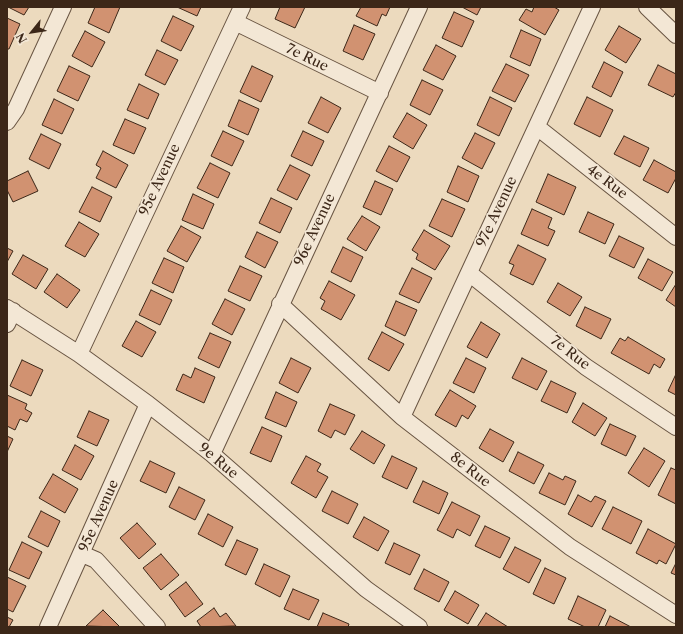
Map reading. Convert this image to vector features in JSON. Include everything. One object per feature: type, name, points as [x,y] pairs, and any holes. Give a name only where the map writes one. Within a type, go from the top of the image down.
[{"type":"street","points":[[7,122],[16,109],[63,7]]},
{"type":"street","name":"95e Avenue","points":[[79,354],[242,7]]},
{"type":"street","name":"96e Avenue","points":[[212,454],[280,304],[380,94],[419,7]]},
{"type":"street","name":"97e Avenue","points":[[402,417],[592,7]]},
{"type":"street","points":[[647,7],[676,35]]},
{"type":"street","name":"7e Rue","points":[[234,22],[380,94]]},
{"type":"street","name":"4e Rue","points":[[537,127],[676,237]]},
{"type":"street","name":"7e Rue","points":[[469,273],[586,367],[676,427]]},
{"type":"street","name":"8e Rue","points":[[280,304],[402,417],[570,547],[676,615]]},
{"type":"street","name":"9e Rue","points":[[9,314],[79,354],[148,404],[212,454],[366,589],[419,627]]},
{"type":"street","name":"95e Avenue","points":[[48,627],[148,404]]},
{"type":"street","points":[[82,554],[96,560],[157,627]]},
{"type":"building","points":[[8,7],[29,7],[24,15]]},
{"type":"building","points":[[95,7],[120,7],[109,33],[88,23]]},
{"type":"building","points":[[177,7],[201,7],[197,16]]},
{"type":"building","points":[[280,7],[305,7],[295,28],[275,19]]},
{"type":"building","points":[[361,7],[390,7],[386,16],[382,14],[377,26],[356,16]]},
{"type":"building","points":[[462,7],[481,7],[477,15]]},
{"type":"building","points":[[534,7],[554,7],[559,10],[545,35],[519,20],[526,9],[532,12]]},
{"type":"building","points":[[454,12],[474,21],[462,47],[442,38]]},
{"type":"building","points":[[173,16],[194,26],[181,51],[161,41]]},
{"type":"building","points":[[7,18],[20,24],[9,49],[7,49]]},
{"type":"building","points":[[354,25],[375,34],[363,60],[343,51]]},
{"type":"building","points":[[619,26],[641,39],[626,63],[605,50]]},
{"type":"building","points":[[521,30],[541,39],[530,66],[510,57]]},
{"type":"building","points":[[85,31],[105,42],[92,67],[72,56]]},
{"type":"building","points":[[436,45],[456,56],[443,80],[423,70]]},
{"type":"building","points":[[157,50],[178,60],[165,85],[145,75]]},
{"type":"building","points":[[604,62],[623,72],[611,97],[592,87]]},
{"type":"building","points":[[506,64],[529,75],[515,102],[492,91]]},
{"type":"building","points":[[658,65],[676,74],[676,92],[673,97],[648,85]]},
{"type":"building","points":[[69,66],[90,76],[78,101],[57,91]]},
{"type":"building","points":[[252,66],[273,76],[261,102],[240,92]]},
{"type":"building","points":[[422,80],[443,90],[430,115],[410,105]]},
{"type":"building","points":[[139,84],[159,94],[148,119],[127,110]]},
{"type":"building","points":[[321,97],[341,108],[328,133],[308,123]]},
{"type":"building","points":[[490,97],[512,108],[499,136],[477,125]]},
{"type":"building","points":[[587,97],[613,110],[600,137],[574,124]]},
{"type":"building","points":[[54,99],[74,109],[62,134],[42,125]]},
{"type":"building","points":[[239,100],[259,109],[248,135],[228,126]]},
{"type":"building","points":[[407,113],[427,125],[413,149],[393,137]]},
{"type":"building","points":[[125,119],[146,128],[134,154],[113,145]]},
{"type":"building","points":[[223,131],[244,141],[232,166],[211,156]]},
{"type":"building","points":[[303,131],[324,141],[312,166],[291,156]]},
{"type":"building","points":[[475,133],[495,143],[482,169],[462,158]]},
{"type":"building","points":[[41,134],[61,144],[49,169],[29,159]]},
{"type":"building","points":[[624,136],[649,148],[640,167],[614,154]]},
{"type":"building","points":[[389,146],[410,157],[397,182],[376,171]]},
{"type":"building","points":[[103,151],[128,165],[116,188],[96,178],[101,168],[96,165]]},
{"type":"building","points":[[654,160],[676,172],[676,178],[668,193],[643,180]]},
{"type":"building","points":[[210,163],[230,173],[218,198],[197,188]]},
{"type":"building","points":[[290,165],[310,175],[297,200],[277,190]]},
{"type":"building","points":[[458,166],[479,176],[468,202],[447,192]]},
{"type":"building","points":[[28,171],[38,191],[13,202],[7,190],[7,181]]},
{"type":"building","points":[[548,174],[576,187],[564,215],[536,202]]},
{"type":"building","points":[[375,181],[393,189],[381,215],[363,207]]},
{"type":"building","points":[[92,187],[112,197],[100,222],[79,212]]},
{"type":"building","points":[[193,194],[214,204],[203,229],[182,220]]},
{"type":"building","points":[[271,198],[292,208],[280,233],[259,223]]},
{"type":"building","points":[[442,199],[465,209],[452,237],[429,226]]},
{"type":"building","points":[[532,209],[552,218],[548,228],[555,231],[548,246],[521,234]]},
{"type":"building","points":[[588,212],[614,224],[605,244],[579,232]]},
{"type":"building","points":[[362,216],[380,227],[366,251],[347,239]]},
{"type":"building","points":[[79,222],[99,234],[85,257],[65,246]]},
{"type":"building","points":[[181,226],[201,237],[187,262],[167,251]]},
{"type":"building","points":[[424,230],[450,246],[435,270],[416,259],[418,254],[412,250]]},
{"type":"building","points":[[257,232],[278,242],[265,268],[245,257]]},
{"type":"building","points":[[619,236],[644,248],[634,268],[609,256]]},
{"type":"building","points":[[518,245],[546,259],[533,285],[510,274],[514,265],[509,263]]},
{"type":"building","points":[[343,247],[363,257],[351,282],[331,272]]},
{"type":"building","points":[[7,248],[13,251],[7,262]]},
{"type":"building","points":[[23,255],[48,269],[36,289],[12,274]]},
{"type":"building","points":[[164,258],[184,267],[173,293],[152,283]]},
{"type":"building","points":[[648,259],[673,272],[662,291],[638,278]]},
{"type":"building","points":[[240,266],[262,276],[250,301],[228,291]]},
{"type":"building","points":[[412,268],[432,278],[419,303],[399,294]]},
{"type":"building","points":[[57,274],[80,290],[67,308],[44,292]]},
{"type":"building","points":[[329,281],[355,295],[341,320],[321,309],[325,301],[320,298]]},
{"type":"building","points":[[558,283],[582,297],[570,316],[547,302]]},
{"type":"building","points":[[676,284],[676,307],[666,300]]},
{"type":"building","points":[[151,290],[172,300],[160,325],[139,315]]},
{"type":"building","points":[[225,299],[245,309],[232,335],[212,324]]},
{"type":"building","points":[[396,301],[417,310],[405,336],[385,326]]},
{"type":"building","points":[[585,307],[611,319],[601,339],[576,326]]},
{"type":"building","points":[[136,321],[156,332],[142,357],[122,346]]},
{"type":"building","points":[[481,322],[500,334],[487,358],[467,347]]},
{"type":"building","points":[[382,332],[404,344],[389,371],[368,359]]},
{"type":"building","points":[[210,333],[231,342],[219,368],[198,358]]},
{"type":"building","points":[[628,337],[665,359],[660,368],[654,364],[649,374],[611,353],[620,338],[625,341]]},
{"type":"building","points":[[291,358],[311,368],[298,393],[279,383]]},
{"type":"building","points":[[466,358],[486,368],[474,393],[453,383]]},
{"type":"building","points":[[522,358],[547,371],[537,390],[512,378]]},
{"type":"building","points":[[22,360],[43,370],[31,396],[10,386]]},
{"type":"building","points":[[195,368],[215,377],[204,403],[176,390],[183,374],[191,378]]},
{"type":"building","points":[[676,374],[676,395],[668,391]]},
{"type":"building","points":[[551,381],[576,393],[567,413],[541,401]]},
{"type":"building","points":[[450,390],[476,406],[468,419],[462,415],[456,427],[435,415]]},
{"type":"building","points":[[276,392],[297,402],[286,427],[265,418]]},
{"type":"building","points":[[7,395],[27,404],[25,409],[32,413],[27,422],[20,419],[15,430],[7,426]]},
{"type":"building","points":[[583,403],[607,418],[595,436],[572,422]]},
{"type":"building","points":[[330,404],[355,415],[345,435],[335,430],[331,438],[318,431]]},
{"type":"building","points":[[89,411],[109,420],[97,446],[77,437]]},
{"type":"building","points":[[610,424],[636,436],[626,456],[601,444]]},
{"type":"building","points":[[262,427],[282,436],[271,462],[250,453]]},
{"type":"building","points":[[490,429],[514,442],[503,462],[479,448]]},
{"type":"building","points":[[362,431],[385,445],[374,464],[350,449]]},
{"type":"building","points":[[7,436],[13,439],[7,452]]},
{"type":"building","points":[[75,445],[94,456],[81,480],[62,470]]},
{"type":"building","points":[[644,448],[665,461],[649,487],[628,473]]},
{"type":"building","points":[[518,452],[544,465],[534,484],[509,471]]},
{"type":"building","points":[[306,456],[321,464],[317,471],[328,477],[316,498],[291,483]]},
{"type":"building","points":[[392,456],[417,468],[407,489],[382,477]]},
{"type":"building","points":[[150,461],[175,473],[166,493],[140,481]]},
{"type":"building","points":[[671,468],[676,470],[676,504],[658,495]]},
{"type":"building","points":[[549,473],[563,480],[565,476],[576,481],[565,505],[539,493]]},
{"type":"building","points":[[53,474],[78,489],[65,513],[39,498]]},
{"type":"building","points":[[423,481],[448,493],[439,514],[413,502]]},
{"type":"building","points":[[179,487],[205,500],[195,520],[169,507]]},
{"type":"building","points":[[332,491],[358,504],[348,524],[322,511]]},
{"type":"building","points":[[578,495],[591,502],[595,496],[606,501],[592,527],[568,514]]},
{"type":"building","points":[[452,502],[480,516],[470,536],[457,529],[453,538],[437,530]]},
{"type":"building","points":[[613,507],[642,521],[631,544],[602,529]]},
{"type":"building","points":[[41,511],[60,521],[48,547],[28,537]]},
{"type":"building","points":[[208,514],[233,527],[223,547],[198,534]]},
{"type":"building","points":[[364,517],[389,531],[378,551],[353,537]]},
{"type":"building","points":[[137,523],[156,544],[139,559],[120,538]]},
{"type":"building","points":[[485,526],[510,538],[500,558],[475,546]]},
{"type":"building","points":[[648,529],[676,544],[666,564],[659,560],[657,564],[636,553]]},
{"type":"building","points":[[237,540],[258,549],[246,575],[225,565]]},
{"type":"building","points":[[22,542],[42,552],[29,579],[9,570]]},
{"type":"building","points":[[394,543],[420,555],[410,575],[385,563]]},
{"type":"building","points":[[515,547],[541,560],[529,583],[503,569]]},
{"type":"building","points":[[161,554],[179,575],[161,590],[143,568]]},
{"type":"building","points":[[676,563],[676,575],[671,573]]},
{"type":"building","points":[[264,564],[290,576],[280,597],[255,584]]},
{"type":"building","points":[[545,568],[566,578],[554,604],[533,594]]},
{"type":"building","points":[[424,569],[449,582],[439,602],[414,589]]},
{"type":"building","points":[[7,577],[26,586],[13,612],[7,609]]},
{"type":"building","points":[[186,582],[203,604],[185,617],[169,595]]},
{"type":"building","points":[[293,589],[319,600],[309,620],[284,609]]},
{"type":"building","points":[[455,591],[479,605],[468,624],[444,610]]},
{"type":"building","points":[[578,596],[606,610],[598,627],[585,627],[568,619]]},
{"type":"building","points":[[214,608],[220,617],[226,613],[236,626],[201,627],[197,621]]},
{"type":"building","points":[[103,610],[120,627],[86,626]]},
{"type":"building","points":[[323,613],[349,624],[348,627],[317,627]]},
{"type":"building","points":[[486,613],[508,627],[477,627]]},
{"type":"building","points":[[610,616],[631,627],[605,627]]},
{"type":"building","points":[[7,617],[13,620],[9,627],[7,627]]}]
